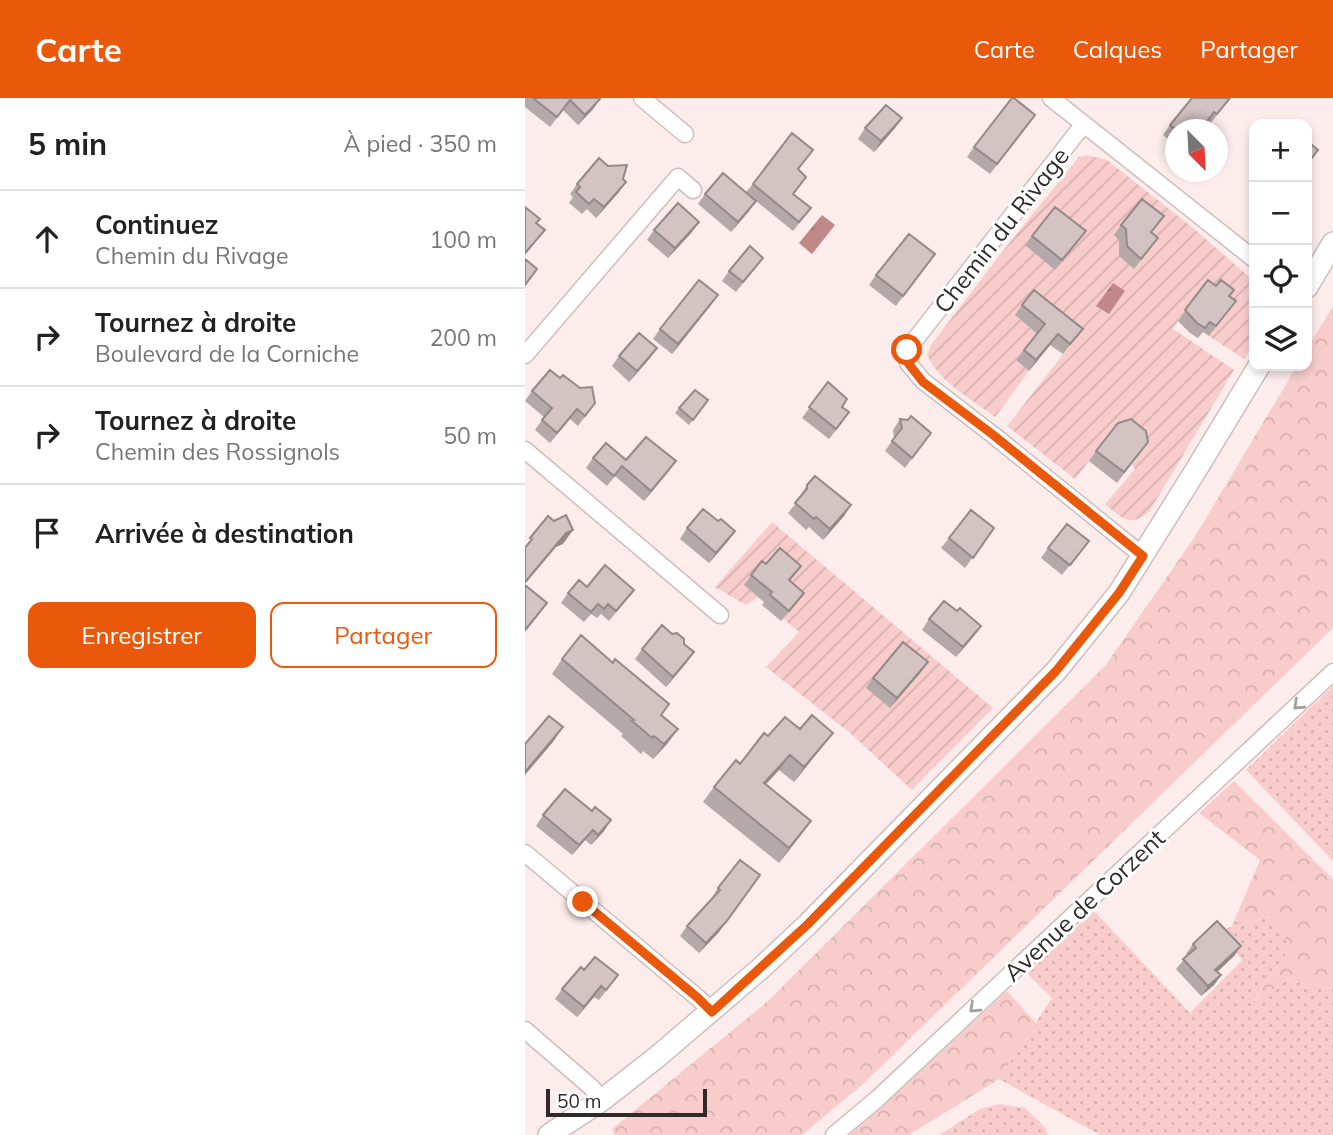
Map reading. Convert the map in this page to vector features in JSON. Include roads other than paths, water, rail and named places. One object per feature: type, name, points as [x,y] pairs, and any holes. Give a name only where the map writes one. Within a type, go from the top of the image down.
[{"type":"street","points":[[642,98],[685,134]]},
{"type":"street","points":[[1051,98],[1249,255]]},
{"type":"street","name":"Chemin du Rivage","points":[[1083,125],[907,350],[908,363],[923,382],[1143,556]]},
{"type":"street","points":[[525,355],[678,177],[693,190]]},
{"type":"street","points":[[1312,279],[1333,243]]},
{"type":"street","points":[[549,1135],[601,1100],[712,1012],[807,925],[1047,680],[1119,593],[1256,371]]},
{"type":"street","points":[[525,450],[720,615]]},
{"type":"street","name":"Avenue de Corzent","points":[[834,1135],[877,1099],[1333,673]]},
{"type":"street","points":[[525,853],[712,1012]]},
{"type":"street","points":[[525,1030],[591,1087],[601,1100]]},
{"type":"water","points":[[822,215],[835,225],[812,254],[799,243]]},
{"type":"water","points":[[1113,283],[1125,291],[1109,314],[1096,306]]}]
